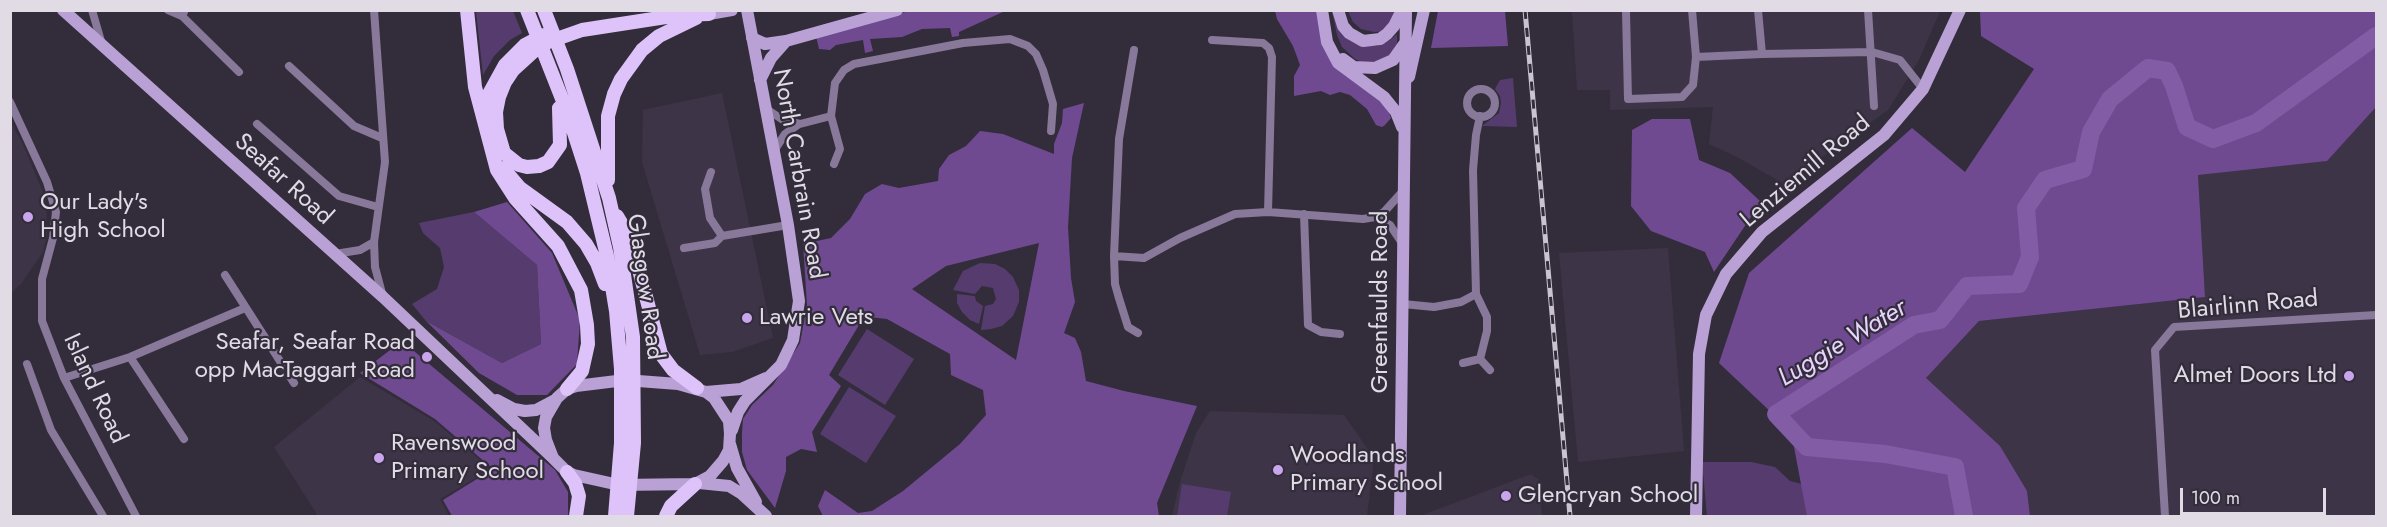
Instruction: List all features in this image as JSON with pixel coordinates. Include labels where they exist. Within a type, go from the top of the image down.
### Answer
[{"type":"main road","points":[[467,10],[475,87],[497,170],[507,189],[558,246],[581,290],[588,344],[582,371],[562,394]]},
{"type":"main road","points":[[527,10],[555,80],[560,116],[560,145],[548,162],[539,166],[519,165],[504,153],[497,129],[496,112],[505,82],[513,70],[535,50],[548,42],[582,30],[680,15],[709,14]]},
{"type":"main road","name":"Glasgow Road","points":[[544,10],[567,69],[610,201],[620,247],[633,337],[634,443],[627,516]]},
{"type":"main road","points":[[484,120],[489,94],[496,77],[505,64],[525,45],[576,22],[650,10]]},
{"type":"main road","points":[[702,390],[673,370],[662,354],[629,236],[610,201],[607,134],[608,116],[614,94],[621,79],[642,50],[659,36],[687,21],[709,14]]},
{"type":"main road","name":"Glasgow Road","points":[[555,80],[587,173],[616,311],[621,369],[621,443],[615,516]]},
{"type":"main road","points":[[495,158],[520,188],[567,222],[586,244],[597,263],[616,311]]},
{"type":"main road","points":[[567,472],[575,483],[579,496],[576,516]]},
{"type":"main road","points":[[666,516],[671,506],[697,484]]},
{"type":"street","name":"Seafar Road","points":[[63,10],[383,297],[553,458]]},
{"type":"street","points":[[92,10],[98,35],[104,47]]},
{"type":"street","points":[[168,10],[184,13],[239,72]]},
{"type":"street","points":[[374,10],[385,162],[374,242],[375,267],[383,297]]},
{"type":"street","points":[[709,14],[732,10]]},
{"type":"street","name":"North Carbrain Road","points":[[730,438],[738,412],[781,365],[793,340],[799,301],[788,225],[747,10]]},
{"type":"street","points":[[752,38],[765,44],[786,41],[897,10]]},
{"type":"street","points":[[1322,10],[1327,42],[1343,69],[1376,90],[1390,104],[1404,134]]},
{"type":"street","points":[[1338,10],[1343,26],[1349,33],[1363,41],[1380,39],[1387,34],[1404,10]]},
{"type":"street","points":[[1404,10],[1406,87]]},
{"type":"street","points":[[1406,87],[1417,51],[1424,10]]},
{"type":"street","points":[[1626,12],[1628,99],[1682,96],[1693,85],[1696,57],[1692,10]]},
{"type":"street","points":[[1758,10],[1762,54]]},
{"type":"street","points":[[1868,10],[1874,105]]},
{"type":"street","name":"Lenziemill Road","points":[[1696,516],[1699,354],[1706,315],[1726,274],[1762,232],[1884,135],[1923,89],[1960,10]]},
{"type":"street","points":[[834,164],[840,149],[831,116],[835,83],[844,70],[854,64],[963,43],[1010,39],[1028,46],[1036,54],[1053,104],[1051,131]]},
{"type":"street","points":[[1212,40],[1263,43],[1269,48],[1272,57],[1268,212]]},
{"type":"street","points":[[760,80],[771,58],[786,41]]},
{"type":"street","points":[[1335,56],[1354,67],[1375,68],[1398,56],[1405,42]]},
{"type":"street","points":[[1134,50],[1119,139],[1114,256],[1115,284],[1121,305],[1128,327],[1138,333]]},
{"type":"street","points":[[1696,57],[1872,52],[1900,60],[1923,89]]},
{"type":"street","points":[[289,66],[354,126],[382,138]]},
{"type":"street","name":"Greenfaulds Road","points":[[1400,516],[1402,243],[1406,87]]},
{"type":"street","name":"Island Road","points":[[10,102],[47,182],[56,212],[53,238],[42,279],[42,321],[64,378],[136,516]]},
{"type":"street","points":[[765,108],[783,120],[800,124]]},
{"type":"street","points":[[774,152],[785,134],[800,124],[831,116]]},
{"type":"street","points":[[1480,116],[1473,170],[1476,294],[1486,317],[1487,332],[1480,359]]},
{"type":"street","points":[[257,124],[339,196],[378,207]]},
{"type":"street","points":[[711,172],[705,189],[710,218],[722,236]]},
{"type":"street","points":[[1114,256],[1144,258],[1180,238],[1235,214],[1268,212],[1363,219],[1375,217],[1384,212],[1403,191]]},
{"type":"street","points":[[1304,214],[1308,325],[1321,332],[1340,334]]},
{"type":"street","points":[[1375,217],[1390,225],[1402,243]]},
{"type":"street","points":[[684,248],[715,243],[722,236],[788,225]]},
{"type":"street","points":[[335,254],[360,250],[374,242]]},
{"type":"street","points":[[225,275],[294,383]]},
{"type":"street","points":[[1403,304],[1434,307],[1461,302],[1476,294]]},
{"type":"street","points":[[64,378],[130,357],[245,308]]},
{"type":"street","name":"Blairlinn Road","points":[[2165,516],[2155,350],[2174,327],[2376,315]]},
{"type":"street","points":[[130,357],[184,439]]},
{"type":"street","points":[[1463,363],[1480,359]]},
{"type":"street","points":[[1480,359],[1490,370]]},
{"type":"street","points":[[27,364],[51,430],[103,516]]},
{"type":"street","points":[[763,512],[729,486],[619,485],[587,479],[567,472],[553,458],[544,428],[546,417],[562,394],[590,384],[625,380],[664,382],[702,390],[741,389],[772,375]]},
{"type":"street","name":"Seafar Road","points":[[473,384],[502,404],[514,409],[536,410],[562,394]]},
{"type":"street","points":[[697,484],[710,476],[723,461],[729,450],[730,438],[729,421],[722,408],[702,390]]},
{"type":"street","points":[[730,438],[737,468],[763,512]]},
{"type":"shaded area","points":[[1397,10],[1387,31],[1374,32],[1361,29],[1353,22],[1348,11]]},
{"type":"shaded area","points":[[476,11],[513,11],[522,33],[510,40],[494,56],[483,75]]},
{"type":"shaded area","points":[[909,11],[1005,11],[959,32],[959,36],[952,37],[950,28],[922,29],[902,37],[870,39],[873,51],[865,53],[863,40],[836,45],[830,50],[819,49],[816,36]]},
{"type":"shaded area","points":[[1275,11],[1317,11],[1320,31],[1388,110],[1391,118],[1385,125],[1382,127],[1376,125],[1367,109],[1350,95],[1340,92],[1330,95],[1321,91],[1294,96],[1294,76],[1300,65]]},
{"type":"shaded area","points":[[1332,11],[1335,11],[1362,45],[1377,46],[1397,34],[1397,52],[1390,59],[1367,64],[1355,59],[1342,47]]},
{"type":"shaded area","points":[[1438,11],[1505,11],[1508,46],[1431,48]]},
{"type":"shaded area","points":[[1572,11],[1940,11],[1919,60],[1888,110],[1784,184],[1709,144],[1713,107],[1610,110],[1610,90],[1577,90]]},
{"type":"shaded area","points":[[1980,11],[2376,11],[2376,107],[2327,161],[2198,175],[2205,297],[1979,321],[1926,378],[2000,446],[2027,491],[2030,516],[1807,516],[1791,431],[1719,363],[1749,273],[1912,128],[1965,172],[2034,69],[1981,36]]},
{"type":"shaded area","points":[[1513,78],[1517,127],[1482,126],[1499,113],[1500,96],[1495,89],[1500,80]]},
{"type":"shaded area","points":[[722,93],[773,338],[732,352],[700,355],[642,162],[643,110]]},
{"type":"shaded area","points":[[1084,103],[1072,158],[1068,227],[1075,302],[1064,333],[1075,338],[1081,352],[1086,381],[1197,406],[1157,503],[1159,516],[823,516],[818,506],[825,490],[858,513],[872,511],[903,491],[960,444],[986,415],[983,390],[951,375],[950,354],[887,319],[870,317],[862,320],[829,375],[841,386],[812,432],[817,452],[801,449],[786,457],[786,471],[775,508],[747,470],[742,452],[743,419],[752,405],[773,385],[800,343],[807,305],[803,244],[831,238],[850,219],[865,194],[882,184],[899,188],[938,181],[939,169],[949,155],[966,146],[980,131],[1003,134],[1054,154],[1054,144],[1062,123],[1063,109]],"holes":[[[1039,243],[1016,360],[912,289],[946,266]]]},
{"type":"shaded area","points":[[2376,107],[2376,516],[2030,516],[2027,491],[1926,378],[1979,321],[2205,297],[2198,174],[2326,161]]},
{"type":"shaded area","points":[[1652,119],[1690,119],[1699,160],[1730,173],[1761,202],[1714,272],[1705,252],[1651,231],[1631,206],[1632,130]]},
{"type":"shaded area","name":"Our Lady's High School","points":[[11,123],[22,142],[46,200],[47,235],[43,252],[21,284],[11,293]]},
{"type":"shaded area","points":[[507,202],[552,253],[580,320],[577,364],[547,395],[517,395],[479,373],[426,321],[502,363],[541,344],[537,265],[474,212]]},
{"type":"shaded area","points":[[474,212],[537,265],[541,344],[502,363],[426,321],[412,304],[437,289],[444,267],[440,248],[423,233],[419,223]]},
{"type":"shaded area","points":[[1668,248],[1684,451],[1578,462],[1559,253]]},
{"type":"shaded area","points":[[980,263],[995,264],[1005,269],[1013,277],[1019,290],[1019,302],[1013,316],[1002,326],[981,330],[985,306],[993,304],[996,299],[993,288],[982,286],[975,294],[953,290],[963,271]]},
{"type":"shaded area","points":[[957,294],[975,296],[976,301],[983,306],[979,324],[970,320],[962,312],[957,303]]},
{"type":"shaded area","points":[[867,329],[914,359],[885,405],[838,375]]},
{"type":"shaded area","points":[[402,341],[555,470],[568,492],[568,516],[452,516],[443,500],[493,469],[435,419],[360,373]]},
{"type":"shaded area","name":"Ravenswood Primary School","points":[[360,377],[434,421],[491,469],[440,499],[449,516],[318,516],[274,447]]},
{"type":"shaded area","points":[[849,387],[896,416],[866,463],[820,434]]},
{"type":"shaded area","name":"Woodlands Primary School","points":[[1210,411],[1344,415],[1374,458],[1367,516],[1172,516],[1196,433]]},
{"type":"shaded area","points":[[1702,462],[1751,462],[1775,467],[1790,481],[1818,488],[1827,516],[1707,516]]},
{"type":"shaded area","name":"Glencryan School","points":[[1531,474],[1538,479],[1542,516],[1424,516],[1425,514]]},
{"type":"shaded area","points":[[1182,484],[1231,492],[1227,516],[1177,516]]},
{"type":"waterway","name":"Luggie Water","points":[[1964,516],[1955,467],[1885,454],[1807,447],[1776,414],[1914,325],[1940,320],[1967,286],[2019,284],[2030,257],[2026,208],[2045,180],[2083,169],[2091,132],[2110,99],[2148,68],[2167,71],[2187,127],[2213,139],[2256,123],[2376,36]]},
{"type":"railway","points":[[1525,10],[1570,516]]},
{"type":"place","name":"Our Lady's High School","points":[[28,217]]},
{"type":"place","name":"Lawrie Vets","points":[[747,318]]},
{"type":"place","name":"Seafar, Seafar Road opp MacTaggart Road","points":[[427,357]]},
{"type":"place","name":"Almet Doors Ltd","points":[[2349,376]]},
{"type":"place","name":"Ravenswood Primary School","points":[[379,458]]},
{"type":"place","name":"Woodlands Primary School","points":[[1278,470]]},
{"type":"place","name":"Glencryan School","points":[[1506,496]]}]
